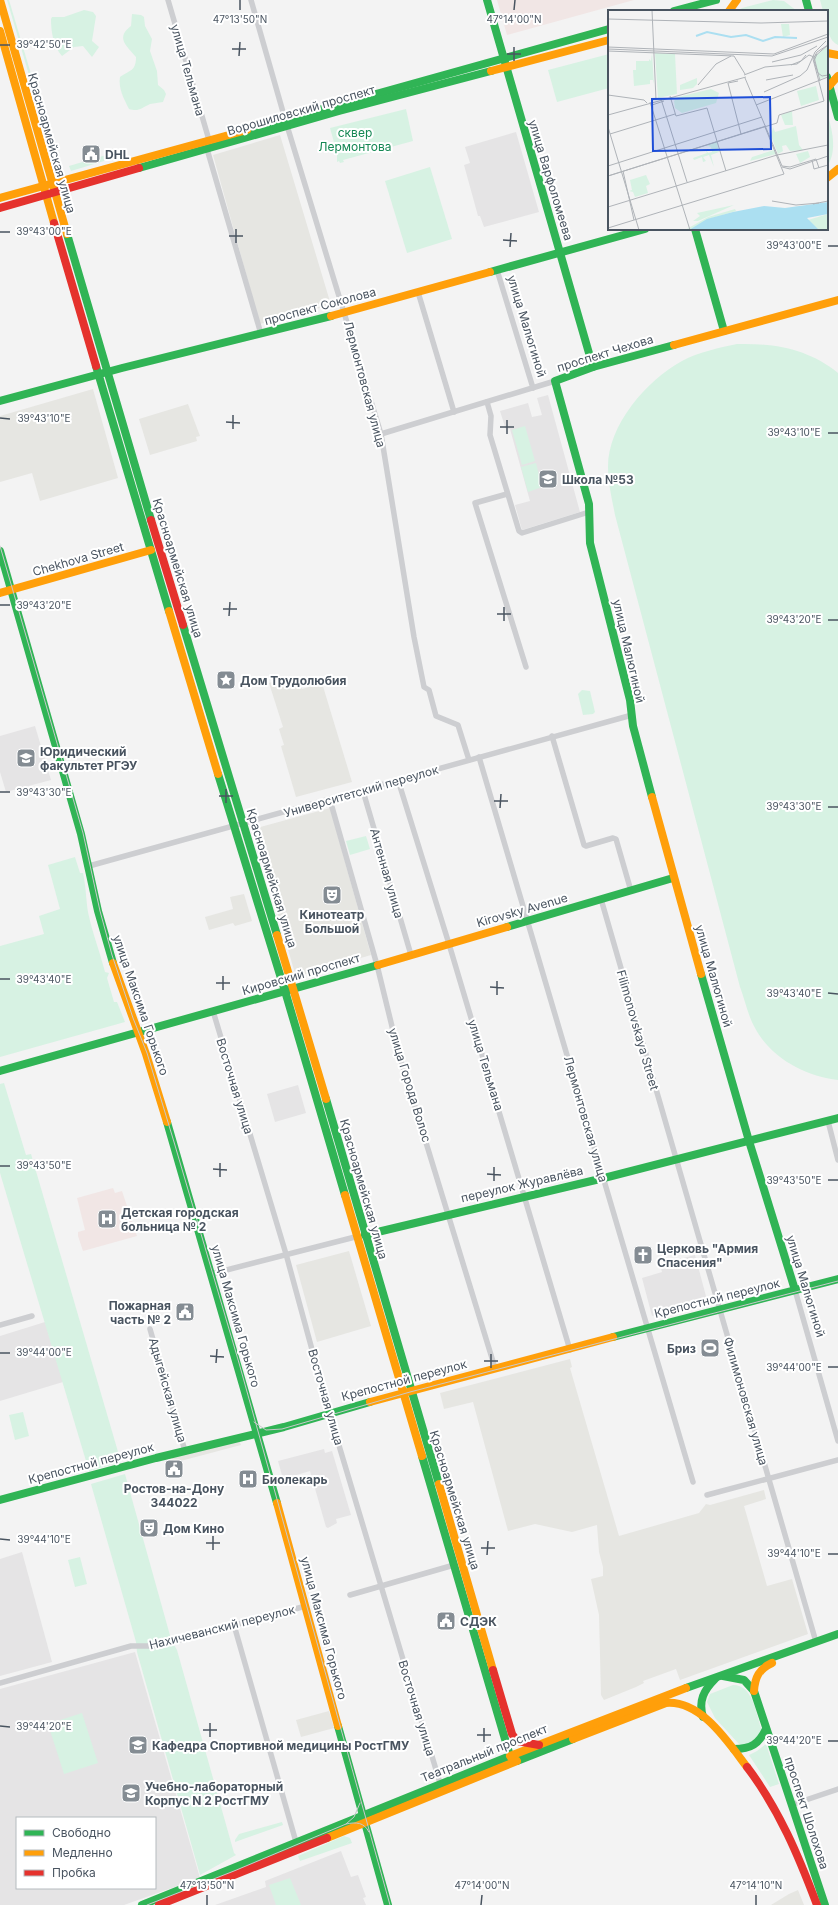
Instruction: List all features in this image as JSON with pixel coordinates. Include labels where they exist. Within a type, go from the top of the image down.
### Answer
[{"type":"main road","name":"Красноармейская улица","points":[[0,0],[52,184],[151,550],[233,826],[360,1236],[406,1391],[512,1734],[517,1741],[539,1745]]},
{"type":"main road","name":"улица Варфоломеева","points":[[486,0],[593,367]]},
{"type":"main road","points":[[678,10],[716,0]]},
{"type":"main road","points":[[730,10],[738,0]]},
{"type":"main road","points":[[799,0],[807,6]]},
{"type":"main road","name":"Ворошиловский проспект","points":[[0,198],[209,140],[286,123],[505,63],[608,29]]},
{"type":"main road","name":"Красноармейская улица","points":[[0,31],[43,186],[103,373],[293,988],[360,1236]]},
{"type":"main road","name":"Ворошиловский проспект","points":[[505,63],[608,40]]},
{"type":"main road","points":[[828,53],[838,55]]},
{"type":"main road","points":[[830,86],[838,76]]},
{"type":"main road","points":[[828,80],[838,117]]},
{"type":"main road","name":"Ворошиловский проспект","points":[[0,208],[207,149],[286,123]]},
{"type":"main road","points":[[828,177],[838,169]]},
{"type":"main road","name":"проспект Соколова","points":[[0,401],[103,373],[345,312],[641,230]]},
{"type":"main road","points":[[695,230],[724,331]]},
{"type":"main road","name":"проспект Чехова","points":[[555,381],[593,367],[838,300]]},
{"type":"main road","name":"улица Малюгиной","points":[[555,381],[589,504],[590,543],[630,700],[633,726],[673,878],[749,1141],[795,1290]]},
{"type":"main road","name":"Chekhova Street","points":[[12,590],[151,550]]},
{"type":"main road","name":"улица Максима Горького","points":[[0,551],[89,866],[98,911],[110,956],[149,1062],[257,1433],[388,1905]]},
{"type":"main road","points":[[0,593],[12,590]]},
{"type":"main road","name":"Kirovsky Avenue","points":[[377,965],[673,878]]},
{"type":"main road","name":"Кировский проспект","points":[[0,1071],[377,965]]},
{"type":"main road","name":"переулок Журавлёва","points":[[360,1236],[525,1195],[604,1178],[838,1118]]},
{"type":"main road","name":"Крепостной переулок","points":[[0,1500],[185,1451],[284,1427],[329,1412],[406,1391],[570,1350],[646,1328],[838,1279]]},
{"type":"main road","name":"Красноармейская улица","points":[[406,1391],[454,1565],[510,1756]]},
{"type":"main road","name":"Театральный проспект","points":[[159,1905],[365,1818],[440,1783],[719,1676],[838,1634]]},
{"type":"main road","points":[[754,1691],[757,1673],[764,1666],[838,1639]]},
{"type":"main road","points":[[719,1676],[744,1680],[754,1691],[766,1729],[762,1738],[752,1748],[746,1750],[734,1749],[703,1717],[700,1708],[702,1695],[709,1685],[719,1676]]},
{"type":"main road","name":"Театральный проспект","points":[[142,1905],[221,1874],[296,1842],[365,1818],[666,1703],[684,1704],[695,1710],[703,1717]]},
{"type":"main road","name":"проспект Шолохова","points":[[766,1729],[825,1905]]},
{"type":"main road","name":"проспект Шолохова","points":[[734,1749],[757,1779],[785,1828],[804,1870],[817,1905]]},
{"type":"main road","points":[[510,1756],[517,1760]]},
{"type":"street","name":"улица Тельмана","points":[[168,0],[209,140]]},
{"type":"street","name":"Лермонтовская улица","points":[[251,0],[286,123],[345,312],[381,434],[424,687],[429,690],[436,716],[458,725],[469,760]]},
{"type":"street","points":[[207,149],[260,334]]},
{"type":"street","name":"улица Малюгиной","points":[[498,270],[533,388]]},
{"type":"street","points":[[418,292],[454,412]]},
{"type":"street","name":"проспект Чехова","points":[[381,434],[555,381]]},
{"type":"street","points":[[487,402],[491,416],[490,435],[520,533],[590,512]]},
{"type":"street","points":[[507,494],[475,503],[526,667]]},
{"type":"street","name":"Университетский переулок","points":[[89,866],[330,800],[552,736],[632,715]]},
{"type":"street","points":[[552,736],[584,845],[586,846],[613,838],[616,839],[631,890]]},
{"type":"street","name":"Лермонтовская улица","points":[[479,757],[604,1178],[646,1328],[693,1482]]},
{"type":"street","name":"улица Тельмана","points":[[398,780],[450,944],[570,1350]]},
{"type":"street","name":"Антенная улица","points":[[363,790],[411,955]]},
{"type":"street","name":"улица Города Волос","points":[[330,800],[377,965],[398,1051],[495,1368]]},
{"type":"street","name":"Filimonovskaya Street","points":[[601,899],[674,1160]]},
{"type":"street","name":"Восточная улица","points":[[213,1011],[286,1254],[329,1412],[440,1783]]},
{"type":"street","points":[[828,1121],[838,1160]]},
{"type":"street","name":"Филимоновская улица","points":[[674,1160],[720,1309],[816,1642]]},
{"type":"street","name":"переулок Журавлёва","points":[[211,1274],[360,1236]]},
{"type":"street","name":"улица Малюгиной","points":[[795,1290],[838,1441]]},
{"type":"street","points":[[0,1325],[32,1316]]},
{"type":"street","name":"Адыгейская улица","points":[[150,1329],[185,1451]]},
{"type":"street","points":[[707,1495],[838,1460]]},
{"type":"street","points":[[350,1595],[454,1565]]},
{"type":"street","name":"Нахичеванский переулок","points":[[0,1683],[132,1646],[156,1646],[306,1606]]},
{"type":"street","points":[[234,1625],[296,1842]]},
{"type":"street","points":[[791,1805],[838,1789]]},
{"type":"shaded area","points":[[497,0],[634,0],[507,35]]},
{"type":"shaded area","points":[[516,132],[539,212],[484,227],[480,216],[478,216],[464,165],[470,163],[465,147]]},
{"type":"shaded area","points":[[280,135],[331,305],[260,324],[213,155]]},
{"type":"shaded area","points":[[93,389],[118,478],[40,501],[32,473],[0,482],[0,416]]},
{"type":"shaded area","name":"Школа №53","points":[[548,395],[580,512],[522,530],[515,505],[530,501],[510,429],[506,430],[500,411],[528,403],[532,417],[542,415],[537,398]]},
{"type":"shaded area","points":[[188,404],[200,436],[196,437],[197,441],[150,455],[139,419]]},
{"type":"shaded area","points":[[282,679],[284,686],[299,681],[302,689],[322,683],[352,782],[296,797],[281,746],[284,745],[279,729],[283,727],[269,683]]},
{"type":"shaded area","name":"Юридический факультет РГЭУ","points":[[35,726],[51,780],[6,792],[0,772],[0,736]]},
{"type":"shaded area","points":[[330,808],[371,955],[296,977],[253,829]]},
{"type":"shaded area","points":[[244,894],[252,921],[235,926],[233,923],[209,930],[205,917],[233,909],[230,897]]},
{"type":"shaded area","points":[[298,1085],[306,1113],[275,1122],[267,1094]]},
{"type":"shaded area","name":"Детская городская больница № 2","points":[[113,1188],[115,1193],[122,1191],[137,1236],[83,1251],[78,1232],[85,1230],[77,1198]]},
{"type":"shaded area","points":[[349,1251],[371,1326],[317,1342],[296,1265]]},
{"type":"shaded area","points":[[695,1255],[707,1300],[652,1316],[642,1278],[662,1272],[660,1264]]},
{"type":"shaded area","points":[[45,1322],[63,1382],[0,1401],[0,1336]]},
{"type":"shaded area","points":[[570,1359],[572,1367],[570,1368],[619,1536],[699,1513],[706,1504],[710,1505],[764,1490],[766,1499],[744,1506],[767,1586],[792,1579],[808,1634],[680,1680],[676,1669],[643,1681],[644,1683],[636,1687],[604,1700],[601,1695],[599,1615],[591,1579],[603,1576],[597,1525],[572,1532],[535,1524],[508,1531],[473,1402],[444,1409],[440,1393]]},
{"type":"shaded area","points":[[239,1440],[241,1445],[173,1463],[172,1457]]},
{"type":"shaded area","points":[[324,1449],[325,1453],[332,1451],[351,1515],[336,1519],[337,1523],[328,1528],[326,1527],[310,1471],[283,1479],[278,1461]]},
{"type":"shaded area","points":[[22,1552],[52,1662],[0,1676],[0,1559]]},
{"type":"shaded area","points":[[135,1652],[200,1878],[124,1905],[0,1905],[0,1689]]},
{"type":"shaded area","points":[[329,1711],[334,1728],[301,1737],[296,1720]]},
{"type":"shaded area","points":[[341,1851],[351,1877],[358,1875],[366,1897],[363,1898],[366,1905],[215,1905],[266,1887],[265,1881]]},
{"type":"shaded area","points":[[798,1890],[804,1905],[771,1905],[789,1894]]},
{"type":"green space","points":[[7,0],[9,0],[31,74],[29,75]]},
{"type":"green space","points":[[773,0],[784,1],[796,10],[739,10]]},
{"type":"green space","points":[[820,0],[838,0],[838,45],[829,35],[828,10],[823,10]]},
{"type":"green space","points":[[84,10],[93,12],[96,16],[92,41],[99,47],[92,57],[83,46],[74,47],[62,56],[56,48],[53,38],[51,19],[52,17],[64,17]]},
{"type":"green space","points":[[132,14],[141,15],[144,17],[145,26],[152,39],[150,51],[157,71],[158,85],[166,94],[163,102],[150,104],[135,110],[129,109],[120,85],[120,77],[132,70],[136,62],[136,57],[126,46],[123,38],[126,30],[131,26]]},
{"type":"green space","points":[[608,54],[608,88],[557,102],[548,70]]},
{"type":"green space","name":"сквер Лермонтова","points":[[406,109],[413,141],[343,160],[344,162],[337,162],[337,153],[330,128]]},
{"type":"green space","points":[[828,116],[833,140],[828,165]]},
{"type":"green space","points":[[113,153],[114,158],[71,171],[69,166]]},
{"type":"green space","points":[[430,167],[452,239],[407,253],[385,181]]},
{"type":"green space","points":[[737,344],[778,346],[790,349],[815,358],[838,373],[838,1080],[826,1078],[801,1070],[780,1057],[762,1039],[750,1018],[740,987],[615,515],[609,485],[608,467],[614,436],[622,420],[643,392],[655,380],[682,361],[702,353]]},
{"type":"green space","points":[[525,426],[535,461],[522,465],[512,430]]},
{"type":"green space","points":[[536,463],[542,487],[528,492],[521,467]]},
{"type":"green space","points":[[582,690],[590,691],[595,712],[593,714],[583,715],[578,694]]},
{"type":"green space","points":[[366,836],[370,849],[350,855],[346,841]]},
{"type":"green space","points":[[75,857],[80,873],[83,873],[88,912],[105,972],[109,973],[107,978],[114,1002],[117,1002],[125,1022],[0,1057],[0,946],[44,934],[39,916],[60,909],[48,865]]},
{"type":"green space","points":[[4,1083],[26,1155],[31,1154],[121,1462],[89,1471],[0,1173],[0,1084]]},
{"type":"green space","points":[[23,1412],[29,1436],[15,1440],[9,1415]]},
{"type":"green space","points":[[125,1474],[171,1639],[177,1650],[234,1853],[236,1855],[200,1875],[91,1484]]},
{"type":"green space","points":[[80,1557],[87,1584],[75,1587],[68,1560]]},
{"type":"green space","points":[[733,1685],[740,1686],[745,1690],[753,1701],[761,1728],[761,1733],[756,1741],[743,1746],[739,1744],[715,1718],[707,1702],[710,1694]]},
{"type":"green space","points":[[82,1713],[98,1763],[64,1774],[48,1724]]},
{"type":"green space","points":[[766,1744],[779,1784],[770,1787],[749,1755]]},
{"type":"green space","points":[[282,1822],[283,1825],[235,1842],[239,1834]]},
{"type":"green space","points":[[344,1836],[350,1838],[352,1843],[300,1861],[298,1856]]},
{"type":"green space","points":[[290,1878],[301,1905],[276,1905],[269,1885]]},
{"type":"tram line","points":[[0,546],[83,833],[100,911],[112,955],[133,1018],[147,1053],[239,1363],[390,1905]]},
{"type":"tram line","points":[[254,1422],[266,1430],[282,1429],[410,1392],[838,1281]]},
{"type":"tram line","points":[[346,1824],[354,1817],[360,1803]]},
{"type":"tram line","points":[[147,1905],[234,1871],[346,1824],[353,1823],[365,1826],[369,1832]]},
{"type":"traffic: fast","points":[[487,0],[593,367]]},
{"type":"traffic: fast","points":[[678,10],[716,0]]},
{"type":"traffic: fast","points":[[806,0],[809,10]]},
{"type":"traffic: fast","points":[[247,130],[608,29]]},
{"type":"traffic: fast","points":[[139,168],[339,111],[491,71]]},
{"type":"traffic: fast","points":[[828,81],[838,117]]},
{"type":"traffic: fast","points":[[490,272],[641,230]]},
{"type":"traffic: fast","points":[[695,230],[724,331]]},
{"type":"traffic: fast","points":[[67,234],[151,520]]},
{"type":"traffic: fast","points":[[0,401],[122,368],[331,316]]},
{"type":"traffic: fast","points":[[652,797],[633,726],[630,700],[590,543],[589,504],[555,381],[593,367],[674,345]]},
{"type":"traffic: fast","points":[[96,366],[169,611]]},
{"type":"traffic: fast","points":[[0,551],[81,834],[98,911],[113,963]]},
{"type":"traffic: fast","points":[[183,625],[277,935]]},
{"type":"traffic: fast","points":[[218,774],[285,991],[345,1195]]},
{"type":"traffic: fast","points":[[507,927],[673,878]]},
{"type":"traffic: fast","points":[[0,1071],[378,965]]},
{"type":"traffic: fast","points":[[701,974],[749,1141],[795,1290]]},
{"type":"traffic: fast","points":[[326,1099],[439,1484]]},
{"type":"traffic: fast","points":[[365,1235],[604,1178],[838,1118]]},
{"type":"traffic: fast","points":[[167,1122],[277,1503]]},
{"type":"traffic: fast","points":[[613,1337],[838,1279]]},
{"type":"traffic: fast","points":[[0,1500],[156,1458],[284,1427],[370,1402]]},
{"type":"traffic: fast","points":[[422,1456],[510,1756],[517,1761],[573,1739]]},
{"type":"traffic: fast","points":[[686,1688],[838,1634]]},
{"type":"traffic: fast","points":[[723,1676],[744,1680],[754,1691],[825,1905]]},
{"type":"traffic: fast","points":[[703,1717],[701,1706],[703,1696],[715,1679]]},
{"type":"traffic: fast","points":[[338,1726],[388,1905]]},
{"type":"traffic: fast","points":[[734,1749],[754,1745],[766,1729]]},
{"type":"traffic: fast","points":[[142,1905],[510,1756]]},
{"type":"traffic: slow","points":[[0,0],[67,234]]},
{"type":"traffic: slow","points":[[730,10],[737,0]]},
{"type":"traffic: slow","points":[[0,31],[54,223]]},
{"type":"traffic: slow","points":[[491,71],[608,40]]},
{"type":"traffic: slow","points":[[828,53],[838,55]]},
{"type":"traffic: slow","points":[[829,86],[838,76]]},
{"type":"traffic: slow","points":[[0,198],[247,130]]},
{"type":"traffic: slow","points":[[828,177],[838,169]]},
{"type":"traffic: slow","points":[[331,316],[490,272]]},
{"type":"traffic: slow","points":[[674,345],[838,300]]},
{"type":"traffic: slow","points":[[0,593],[151,550]]},
{"type":"traffic: slow","points":[[169,611],[218,774]]},
{"type":"traffic: slow","points":[[652,797],[701,974]]},
{"type":"traffic: slow","points":[[378,965],[507,927]]},
{"type":"traffic: slow","points":[[277,935],[326,1099]]},
{"type":"traffic: slow","points":[[113,963],[146,1054],[167,1122]]},
{"type":"traffic: slow","points":[[345,1195],[422,1456]]},
{"type":"traffic: slow","points":[[370,1402],[613,1337]]},
{"type":"traffic: slow","points":[[439,1484],[493,1670]]},
{"type":"traffic: slow","points":[[277,1503],[338,1726]]},
{"type":"traffic: slow","points":[[754,1691],[758,1674],[772,1663]]},
{"type":"traffic: slow","points":[[510,1756],[686,1688]]},
{"type":"traffic: slow","points":[[573,1739],[666,1703],[679,1704],[691,1708],[712,1724],[747,1767]]},
{"type":"traffic: slow","points":[[327,1838],[517,1761]]},
{"type":"traffic: jam","points":[[0,208],[139,168]]},
{"type":"traffic: jam","points":[[54,223],[96,366]]},
{"type":"traffic: jam","points":[[151,520],[183,625]]},
{"type":"traffic: jam","points":[[493,1670],[512,1734],[517,1741],[539,1745]]},
{"type":"traffic: jam","points":[[747,1767],[778,1816],[803,1869],[817,1905]]},
{"type":"traffic: jam","points":[[159,1905],[327,1838]]},
{"type":"place","name":"DHL","points":[[91,154]]},
{"type":"place","name":"Школа №53","points":[[548,479]]},
{"type":"place","name":"Дом Трудолюбия","points":[[226,680]]},
{"type":"place","name":"Юридический факультет РГЭУ","points":[[26,758]]},
{"type":"place","name":"Кинотеатр Большой","points":[[332,895]]},
{"type":"place","name":"Детская городская больница № 2","points":[[107,1219]]},
{"type":"place","name":"Церковь \"Армия Спасения\"","points":[[643,1255]]},
{"type":"place","name":"Пожарная часть № 2","points":[[185,1312]]},
{"type":"place","name":"Бриз","points":[[710,1348]]},
{"type":"place","name":"Ростов-на-Дону 344022","points":[[174,1469]]},
{"type":"place","name":"Биолекарь","points":[[248,1479]]},
{"type":"place","name":"Дом Кино","points":[[149,1528]]},
{"type":"place","name":"СДЭК","points":[[446,1621]]},
{"type":"place","name":"Кафедра Спортивной медицины РостГМУ","points":[[138,1745]]},
{"type":"place","name":"Учебно-лабораторный Корпус N 2 РостГМУ","points":[[131,1793]]}]
